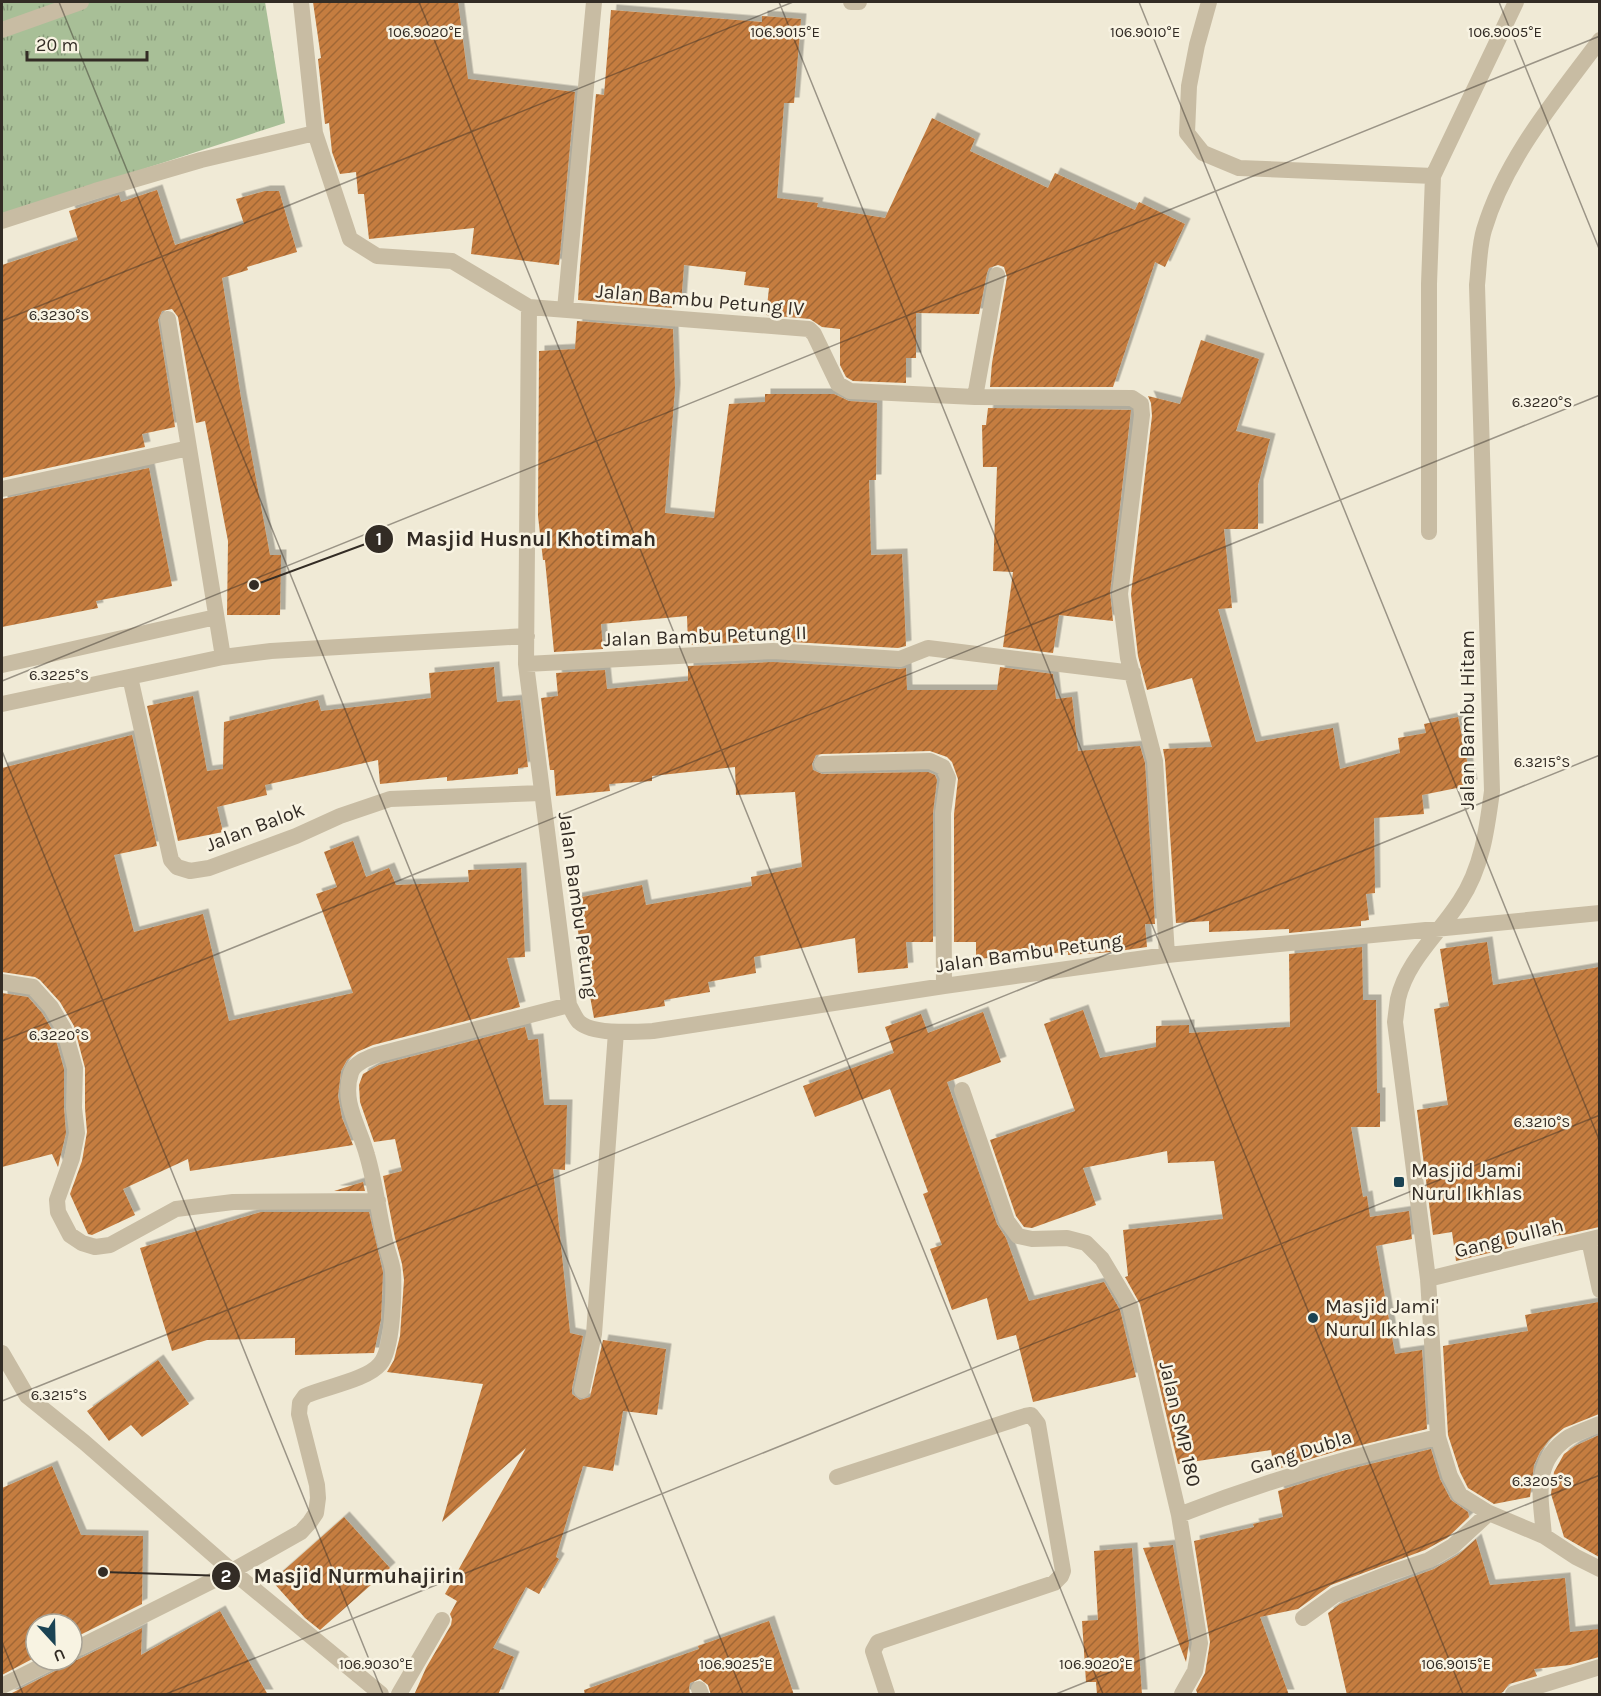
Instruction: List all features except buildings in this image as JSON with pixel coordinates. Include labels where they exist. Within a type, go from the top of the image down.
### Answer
[{"type":"street","points":[[2,30],[81,2]]},
{"type":"street","points":[[301,2],[315,133],[350,239],[377,256],[452,261],[529,307]]},
{"type":"street","name":"Jalan Bambu Petung IV","points":[[565,309],[594,2]]},
{"type":"street","points":[[851,2],[859,2]]},
{"type":"street","points":[[1209,2],[1189,86],[1187,133],[1203,153],[1239,168],[1433,176]]},
{"type":"street","points":[[1429,532],[1429,284],[1433,176],[1516,2]]},
{"type":"street","name":"Jalan Bambu Hitam","points":[[1599,40],[1528,139],[1501,185],[1484,231],[1477,285],[1492,791],[1485,840],[1474,874],[1461,900],[1418,955],[1405,979],[1398,999],[1395,1022],[1428,1279],[1438,1437],[1450,1476],[1460,1495],[1490,1513],[1544,1536],[1599,1569]]},
{"type":"street","points":[[2,221],[201,160],[315,133]]},
{"type":"street","points":[[975,397],[997,275]]},
{"type":"street","name":"Jalan Bambu Petung IV","points":[[529,307],[809,329],[814,334],[838,384],[850,391],[975,397],[1132,398],[1141,404],[1142,415],[1120,594],[1126,645],[1133,673]]},
{"type":"street","name":"Jalan Bambu Petung","points":[[529,307],[526,664],[569,1005],[579,1022],[596,1029],[616,1032],[652,1031],[944,986],[1167,955],[1599,913]]},
{"type":"street","points":[[168,319],[222,657]]},
{"type":"street","points":[[2,489],[189,448]]},
{"type":"street","points":[[2,666],[216,617]]},
{"type":"street","points":[[2,704],[222,657],[271,651],[527,636]]},
{"type":"street","name":"Jalan Bambu Petung II","points":[[526,664],[773,651],[900,659],[928,648],[1133,673]]},
{"type":"street","points":[[1133,673],[1155,761],[1167,955]]},
{"type":"street","name":"Jalan Balok","points":[[130,677],[171,860],[177,867],[189,871],[209,868],[296,836],[340,816],[390,799],[541,793]]},
{"type":"street","points":[[822,764],[930,761],[943,767],[948,778],[943,813],[944,986]]},
{"type":"street","points":[[2,982],[33,987],[51,1007],[64,1029],[75,1068],[74,1108],[77,1133],[72,1158],[57,1200],[58,1212],[70,1235],[82,1243],[95,1247],[110,1245],[177,1209],[233,1202],[378,1201]]},
{"type":"street","points":[[84,1645],[232,1571],[301,1532],[316,1513],[317,1485],[299,1414],[300,1403],[305,1396],[365,1374],[379,1366],[386,1355],[388,1345],[393,1293],[393,1272],[378,1201],[366,1152],[348,1102],[352,1069],[376,1054],[569,1005]]},
{"type":"street","points":[[582,1390],[594,1334],[616,1032]]},
{"type":"street","name":"Jalan SMP 180","points":[[962,1090],[1007,1221],[1018,1236],[1032,1239],[1067,1238],[1086,1243],[1102,1259],[1130,1306],[1179,1515],[1200,1643],[1195,1671],[1182,1695]]},
{"type":"street","points":[[1594,1239],[1599,1290]]},
{"type":"street","name":"Gang Dullah","points":[[1428,1279],[1594,1239]]},
{"type":"street","points":[[2,1353],[27,1396],[381,1695]]},
{"type":"street","points":[[837,1477],[1025,1416],[1031,1415],[1038,1424],[1062,1576],[1054,1583],[878,1642],[873,1651],[887,1695]]},
{"type":"street","points":[[1544,1536],[1540,1485],[1541,1473],[1548,1457],[1570,1436],[1599,1424]]},
{"type":"street","name":"Gang Dubla","points":[[1179,1515],[1365,1453],[1438,1437]]},
{"type":"street","points":[[1304,1618],[1335,1595],[1380,1576],[1428,1560],[1453,1546],[1490,1513]]},
{"type":"street","points":[[399,1695],[442,1620]]},
{"type":"street","points":[[1512,1695],[1599,1667]]},
{"type":"street","points":[[2,1686],[30,1672]]},
{"type":"green space","points":[[2,2],[265,2],[285,123],[2,215]]},
{"type":"place","name":"Masjid Husnul Khotimah","points":[[254,585]]},
{"type":"place","name":"Masjid Jami Nurul Ikhlas","points":[[1399,1182]]},
{"type":"place","name":"Masjid Jami' Nurul Ikhlas","points":[[1313,1318]]},
{"type":"place","name":"Masjid Nurmuhajirin","points":[[103,1572]]}]
